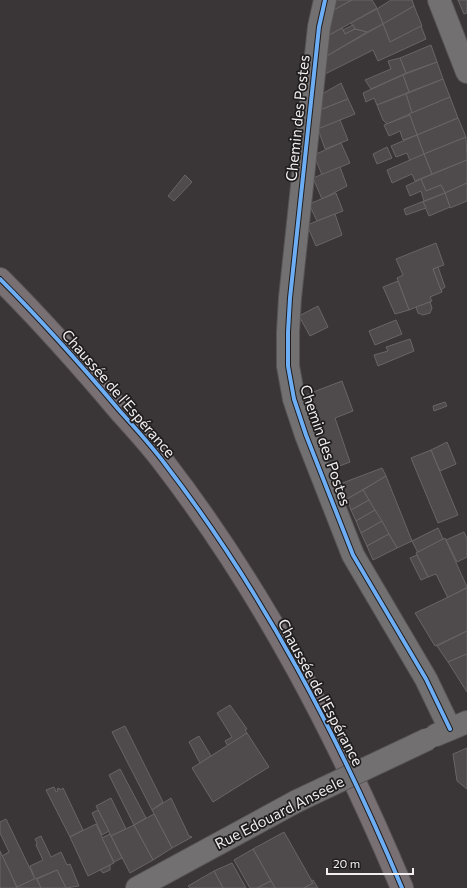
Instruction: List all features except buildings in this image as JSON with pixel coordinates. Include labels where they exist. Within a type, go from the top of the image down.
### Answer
[{"type":"main road","name":"Chaussée de l'Espérance","points":[[0,279],[85,370],[164,463],[215,534],[270,620],[327,722],[381,837],[402,888]]},
{"type":"street","name":"Chemin des Postes","points":[[325,0],[319,27],[290,298],[288,366],[294,399],[306,435],[354,554],[426,679],[458,725]]},
{"type":"street","points":[[439,0],[467,72]]},
{"type":"street","name":"Rue Edouard Anseele","points":[[137,888],[296,801],[458,725]]},
{"type":"cycle path","points":[[325,0],[319,27],[290,298],[288,366],[294,399],[306,435],[353,555],[426,679],[450,729]]},
{"type":"cycle path","points":[[0,279],[61,343],[154,450],[201,513],[235,564],[267,615],[325,722],[378,832],[402,888]]}]
